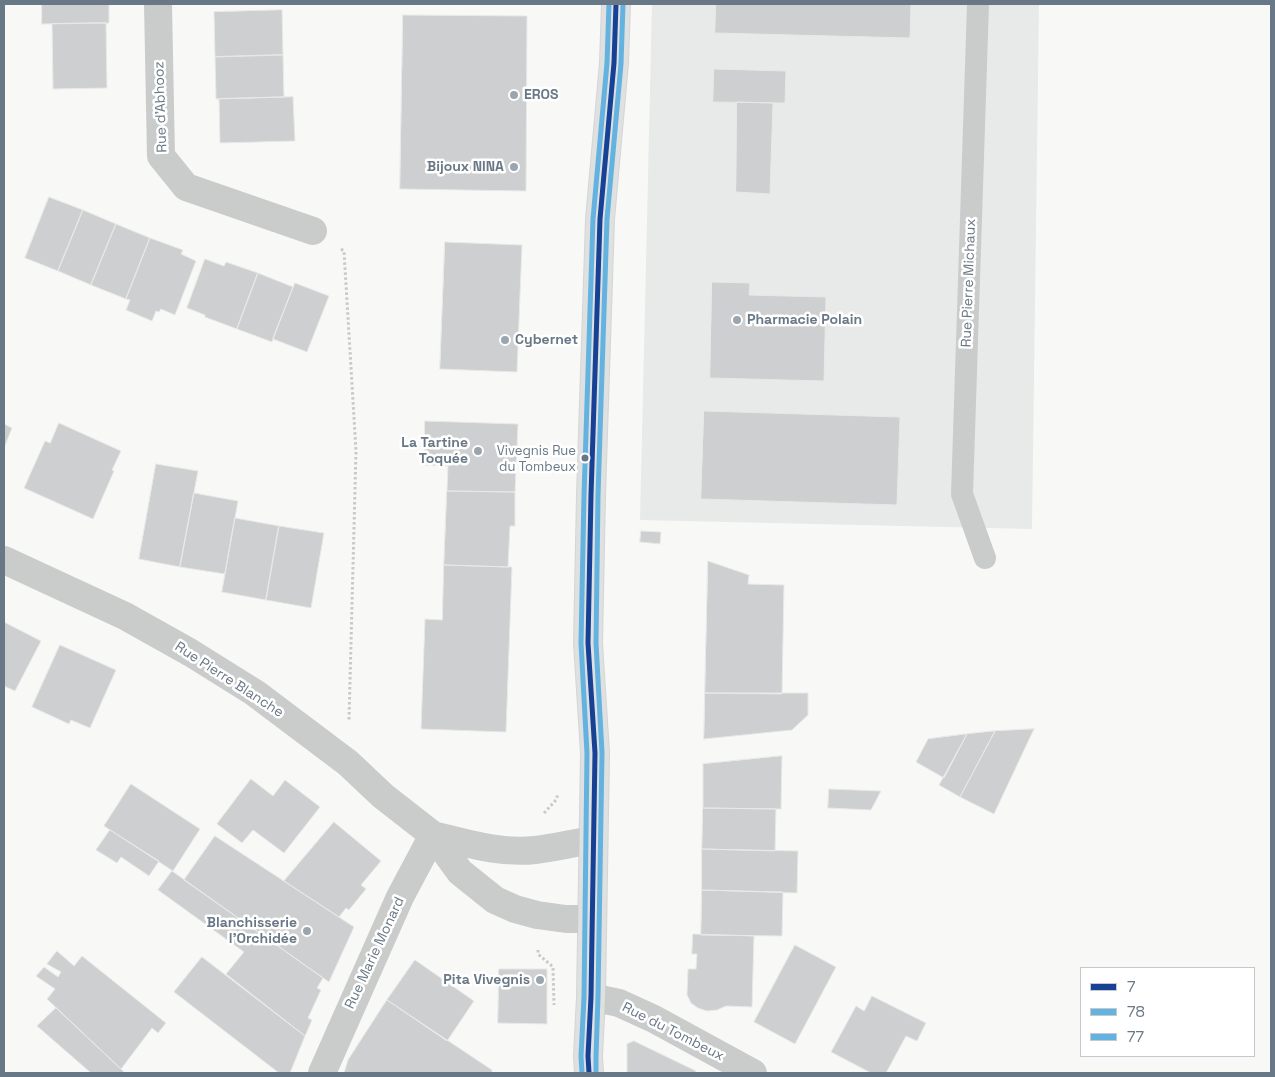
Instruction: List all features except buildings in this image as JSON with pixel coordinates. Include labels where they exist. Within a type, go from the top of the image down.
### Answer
[{"type":"main road","points":[[589,1073],[595,753],[588,643],[600,219],[614,63],[616,4]]},
{"type":"street","name":"Rue d'Abhooz","points":[[158,4],[161,156],[186,187],[313,231]]},
{"type":"street","name":"Rue Pierre Blanche","points":[[4,560],[125,616],[191,653],[255,693],[348,763],[383,796],[433,834],[460,872],[495,900],[515,909],[537,915],[566,919],[591,919]]},
{"type":"street","name":"Rue Pierre Blanche","points":[[433,834],[506,850],[534,850],[592,840]]},
{"type":"street","name":"Rue Marie Monard","points":[[322,1073],[400,897],[433,834]]},
{"type":"street","name":"Rue du Tombeux","points":[[591,997],[619,1004],[654,1019],[753,1073]]},
{"type":"lane","name":"Rue Pierre Michaux","points":[[978,4],[962,494],[985,558]]},
{"type":"path","points":[[313,231],[344,251],[356,451],[348,763]]},
{"type":"path","points":[[536,816],[544,812],[556,800],[559,791]]},
{"type":"shaded area","points":[[652,4],[1039,4],[1032,529],[640,520]]},
{"type":"transit line","name":"77","points":[[582,1073],[587,753],[581,643],[584,495],[593,219],[607,63],[609,4]]},
{"type":"transit line","name":"7","points":[[589,1073],[595,753],[588,643],[591,495],[600,219],[614,63],[616,4]]},
{"type":"transit line","name":"78","points":[[596,1073],[602,753],[596,643],[598,495],[607,219],[621,64],[623,4]]},
{"type":"place","name":"EROS","points":[[514,95]]},
{"type":"place","name":"Bijoux NINA","points":[[514,167]]},
{"type":"place","name":"Pharmacie Polain","points":[[737,320]]},
{"type":"place","name":"Cybernet","points":[[505,340]]},
{"type":"place","name":"La Tartine Toquée","points":[[478,451]]},
{"type":"place","name":"Vivegnis Rue du Tombeux","points":[[585,458]]},
{"type":"place","name":"Blanchisserie l’Orchidée","points":[[307,931]]},
{"type":"place","name":"Pita Vivegnis","points":[[540,980]]}]
